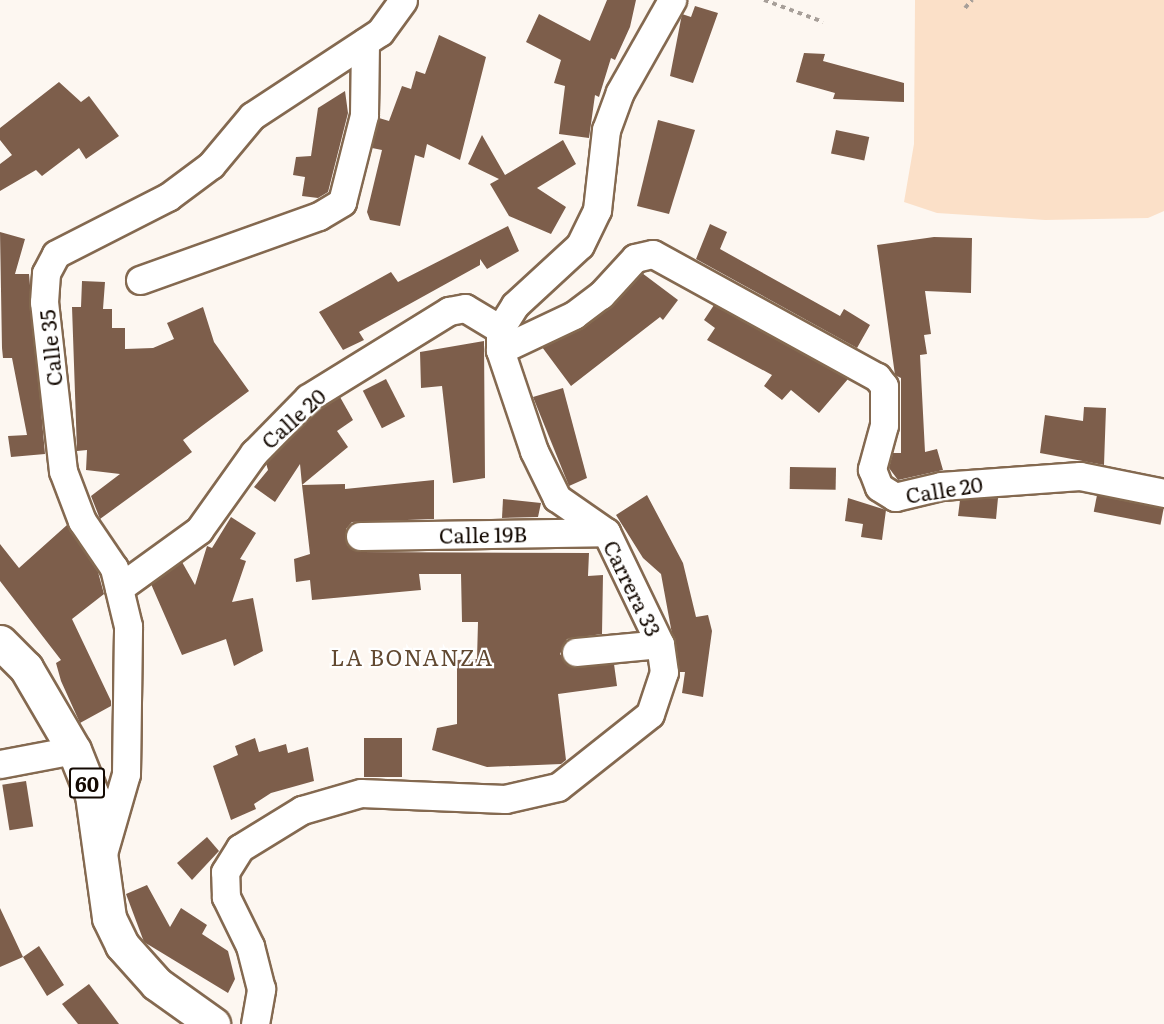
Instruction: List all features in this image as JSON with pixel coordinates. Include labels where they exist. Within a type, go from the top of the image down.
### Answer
[{"type":"main road","name":"60","points":[[0,642],[26,668],[74,750],[92,795],[109,918],[122,945],[156,984],[213,1024]]},
{"type":"street","name":"Calle 35","points":[[101,861],[126,774],[128,626],[114,568],[82,521],[63,471],[44,302],[46,273],[56,254],[168,197],[211,165],[260,110],[365,42],[403,0]]},
{"type":"street","points":[[500,339],[515,305],[580,245],[597,210],[606,130],[620,92],[672,0]]},
{"type":"street","points":[[140,280],[319,216],[342,202],[364,115],[365,42]]},
{"type":"street","name":"Calle 20","points":[[119,588],[199,530],[254,453],[308,398],[449,311],[465,308],[500,339],[574,315],[602,295],[635,258],[653,254],[877,377],[884,386],[884,425],[872,469],[879,487],[895,497],[940,486],[1080,476],[1164,493]]},
{"type":"street","name":"Carrera 33","points":[[255,1024],[261,989],[250,946],[226,897],[225,872],[240,848],[302,810],[361,792],[506,799],[558,787],[650,714],[664,672],[660,644],[606,532],[557,498],[534,451],[500,339]]},
{"type":"street","name":"Calle 19B","points":[[360,536],[606,532]]},
{"type":"street","points":[[576,652],[660,644]]},
{"type":"street","points":[[0,764],[74,750]]},
{"type":"path","points":[[764,0],[824,22]]},
{"type":"path","points":[[964,9],[972,0]]},
{"type":"shaded area","points":[[915,0],[1164,0],[1164,211],[1148,218],[1045,220],[937,213],[904,202],[914,144]]},
{"type":"building","points":[[607,0],[636,0],[630,27],[615,60],[611,58],[599,97],[595,95],[589,138],[559,134],[565,86],[554,83],[561,60],[526,42],[539,14],[590,41]]},
{"type":"building","points":[[695,6],[718,13],[693,83],[670,76],[682,14],[691,17]]},
{"type":"building","points":[[439,35],[486,57],[460,160],[427,144],[424,158],[415,155],[400,226],[370,220],[367,212],[382,150],[372,148],[379,118],[389,121],[402,86],[411,89],[416,71],[425,74]]},
{"type":"building","points":[[804,53],[825,54],[823,61],[904,83],[904,102],[833,99],[835,93],[796,82]]},
{"type":"building","points":[[59,82],[81,102],[89,96],[119,136],[86,159],[79,148],[42,176],[36,170],[0,191],[0,164],[12,155],[0,140],[0,128]]},
{"type":"building","points":[[345,91],[348,113],[328,192],[318,198],[302,196],[305,177],[293,175],[296,157],[311,156],[318,108]]},
{"type":"building","points":[[658,120],[695,130],[669,214],[637,206]]},
{"type":"building","points":[[836,130],[869,137],[864,161],[831,153]]},
{"type":"building","points":[[482,135],[505,175],[563,140],[576,164],[537,188],[566,207],[551,234],[509,216],[490,184],[499,179],[468,164]]},
{"type":"building","points":[[710,224],[727,232],[720,249],[840,316],[844,309],[870,325],[857,348],[696,259]]},
{"type":"building","points":[[508,226],[519,251],[487,269],[480,259],[480,265],[359,332],[364,340],[343,350],[319,312],[391,272],[398,282]]},
{"type":"building","points":[[0,232],[25,239],[15,274],[29,274],[45,454],[11,457],[8,436],[27,435],[12,358],[3,358]]},
{"type":"building","points":[[934,237],[972,238],[971,293],[925,291],[931,334],[924,335],[927,354],[920,355],[925,452],[937,449],[943,470],[898,480],[889,468],[893,453],[901,453],[901,378],[895,375],[877,245]]},
{"type":"building","points":[[642,273],[678,300],[663,320],[660,317],[571,386],[542,347],[612,307]]},
{"type":"building","points":[[82,281],[105,282],[103,309],[112,309],[112,328],[125,328],[125,349],[153,348],[174,339],[167,323],[203,307],[214,342],[249,391],[183,440],[192,452],[100,519],[91,496],[120,474],[86,470],[87,450],[77,451],[72,307],[81,307]]},
{"type":"building","points":[[714,305],[848,379],[819,413],[791,390],[782,400],[764,386],[772,375],[707,340],[715,328],[704,320]]},
{"type":"building","points":[[484,341],[485,478],[453,483],[442,386],[421,388],[420,352]]},
{"type":"building","points":[[386,379],[405,416],[382,428],[363,391]]},
{"type":"building","points":[[563,388],[587,478],[569,486],[533,397]]},
{"type":"building","points":[[340,397],[353,420],[337,431],[348,447],[302,485],[300,464],[275,502],[254,487],[268,470],[266,463],[318,410]]},
{"type":"building","points":[[1084,407],[1106,408],[1104,465],[1040,453],[1045,415],[1083,421]]},
{"type":"building","points":[[790,467],[836,468],[836,490],[790,489]]},
{"type":"building","points":[[434,480],[434,519],[352,522],[346,529],[347,545],[360,552],[589,553],[588,576],[603,575],[602,634],[567,639],[560,654],[570,666],[614,664],[617,686],[558,694],[566,760],[561,764],[487,767],[432,750],[437,728],[457,724],[457,660],[477,659],[478,622],[462,622],[461,574],[419,574],[421,590],[312,600],[310,580],[296,582],[294,559],[310,554],[302,485],[345,484],[345,489]]},
{"type":"building","points":[[647,495],[683,563],[696,617],[708,615],[712,631],[703,697],[682,693],[685,672],[679,672],[661,574],[643,558],[616,515]]},
{"type":"building","points":[[1097,495],[1164,508],[1161,525],[1094,512]]},
{"type":"building","points":[[848,498],[886,510],[882,540],[861,537],[863,524],[845,521]]},
{"type":"building","points":[[998,498],[996,519],[958,516],[960,500]]},
{"type":"building","points":[[503,499],[541,503],[538,517],[502,518]]},
{"type":"building","points":[[231,517],[256,533],[240,559],[246,561],[232,602],[253,598],[263,651],[234,666],[226,639],[182,655],[151,584],[182,562],[195,585],[207,546],[212,548]]},
{"type":"building","points":[[67,525],[98,572],[104,594],[72,619],[111,701],[111,706],[80,723],[61,681],[56,663],[61,660],[0,581],[0,544],[19,568]]},
{"type":"building","points":[[255,738],[259,752],[286,744],[288,753],[308,747],[314,781],[271,793],[254,804],[256,809],[231,820],[213,766],[238,755],[235,746]]},
{"type":"building","points":[[364,738],[402,738],[402,777],[364,777]]},
{"type":"building","points":[[26,781],[33,826],[9,830],[2,785]]},
{"type":"building","points":[[207,837],[219,851],[192,880],[177,863]]},
{"type":"building","points":[[147,885],[170,927],[181,908],[207,925],[202,934],[228,951],[235,979],[228,993],[144,942],[126,894]]},
{"type":"building","points":[[0,908],[23,957],[0,967]]},
{"type":"building","points":[[39,946],[64,985],[47,996],[23,957]]},
{"type":"building","points":[[89,984],[119,1024],[78,1024],[62,1004]]},
{"type":"district","name":"LA BONANZA","points":[[412,657]]}]
